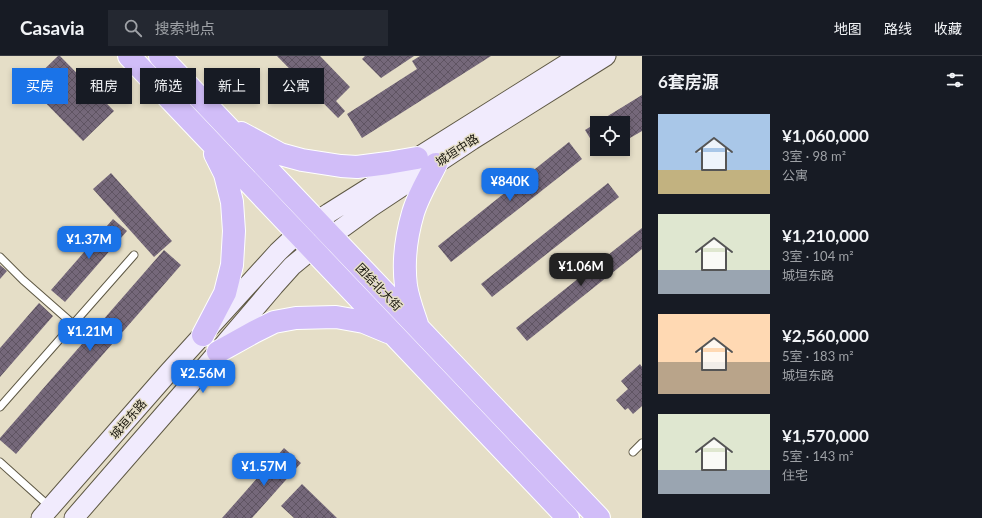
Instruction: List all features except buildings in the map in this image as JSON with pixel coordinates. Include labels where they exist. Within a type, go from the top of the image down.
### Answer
[{"type":"highway","name":"团结北大街","points":[[129,56],[568,518]]},
{"type":"highway","name":"团结北大街","points":[[160,56],[599,518]]},
{"type":"highway","points":[[223,123],[280,154],[302,160],[358,167],[427,161],[423,189],[413,213],[405,258],[406,286],[419,329]]},
{"type":"highway","points":[[203,335],[225,292],[232,265],[234,231],[232,202],[225,174],[209,140]]},
{"type":"highway","points":[[218,352],[274,322],[296,318],[336,317],[364,322],[393,334]]},
{"type":"main road","name":"城垣中路","points":[[298,234],[323,228],[371,207],[427,161],[579,56]]},
{"type":"main road","name":"城垣中路","points":[[427,161],[472,140],[606,56]]},
{"type":"main road","name":"城垣中路","points":[[313,249],[323,228]]},
{"type":"main road","name":"城垣东路","points":[[46,512],[278,252],[298,234]]},
{"type":"main road","name":"城垣东路","points":[[74,518],[274,286],[292,266],[313,249]]},
{"type":"lane","points":[[0,407],[134,255]]},
{"type":"lane","points":[[0,256],[23,280],[73,324]]},
{"type":"lane","points":[[633,452],[642,443]]},
{"type":"lane","points":[[0,462],[46,512]]}]
